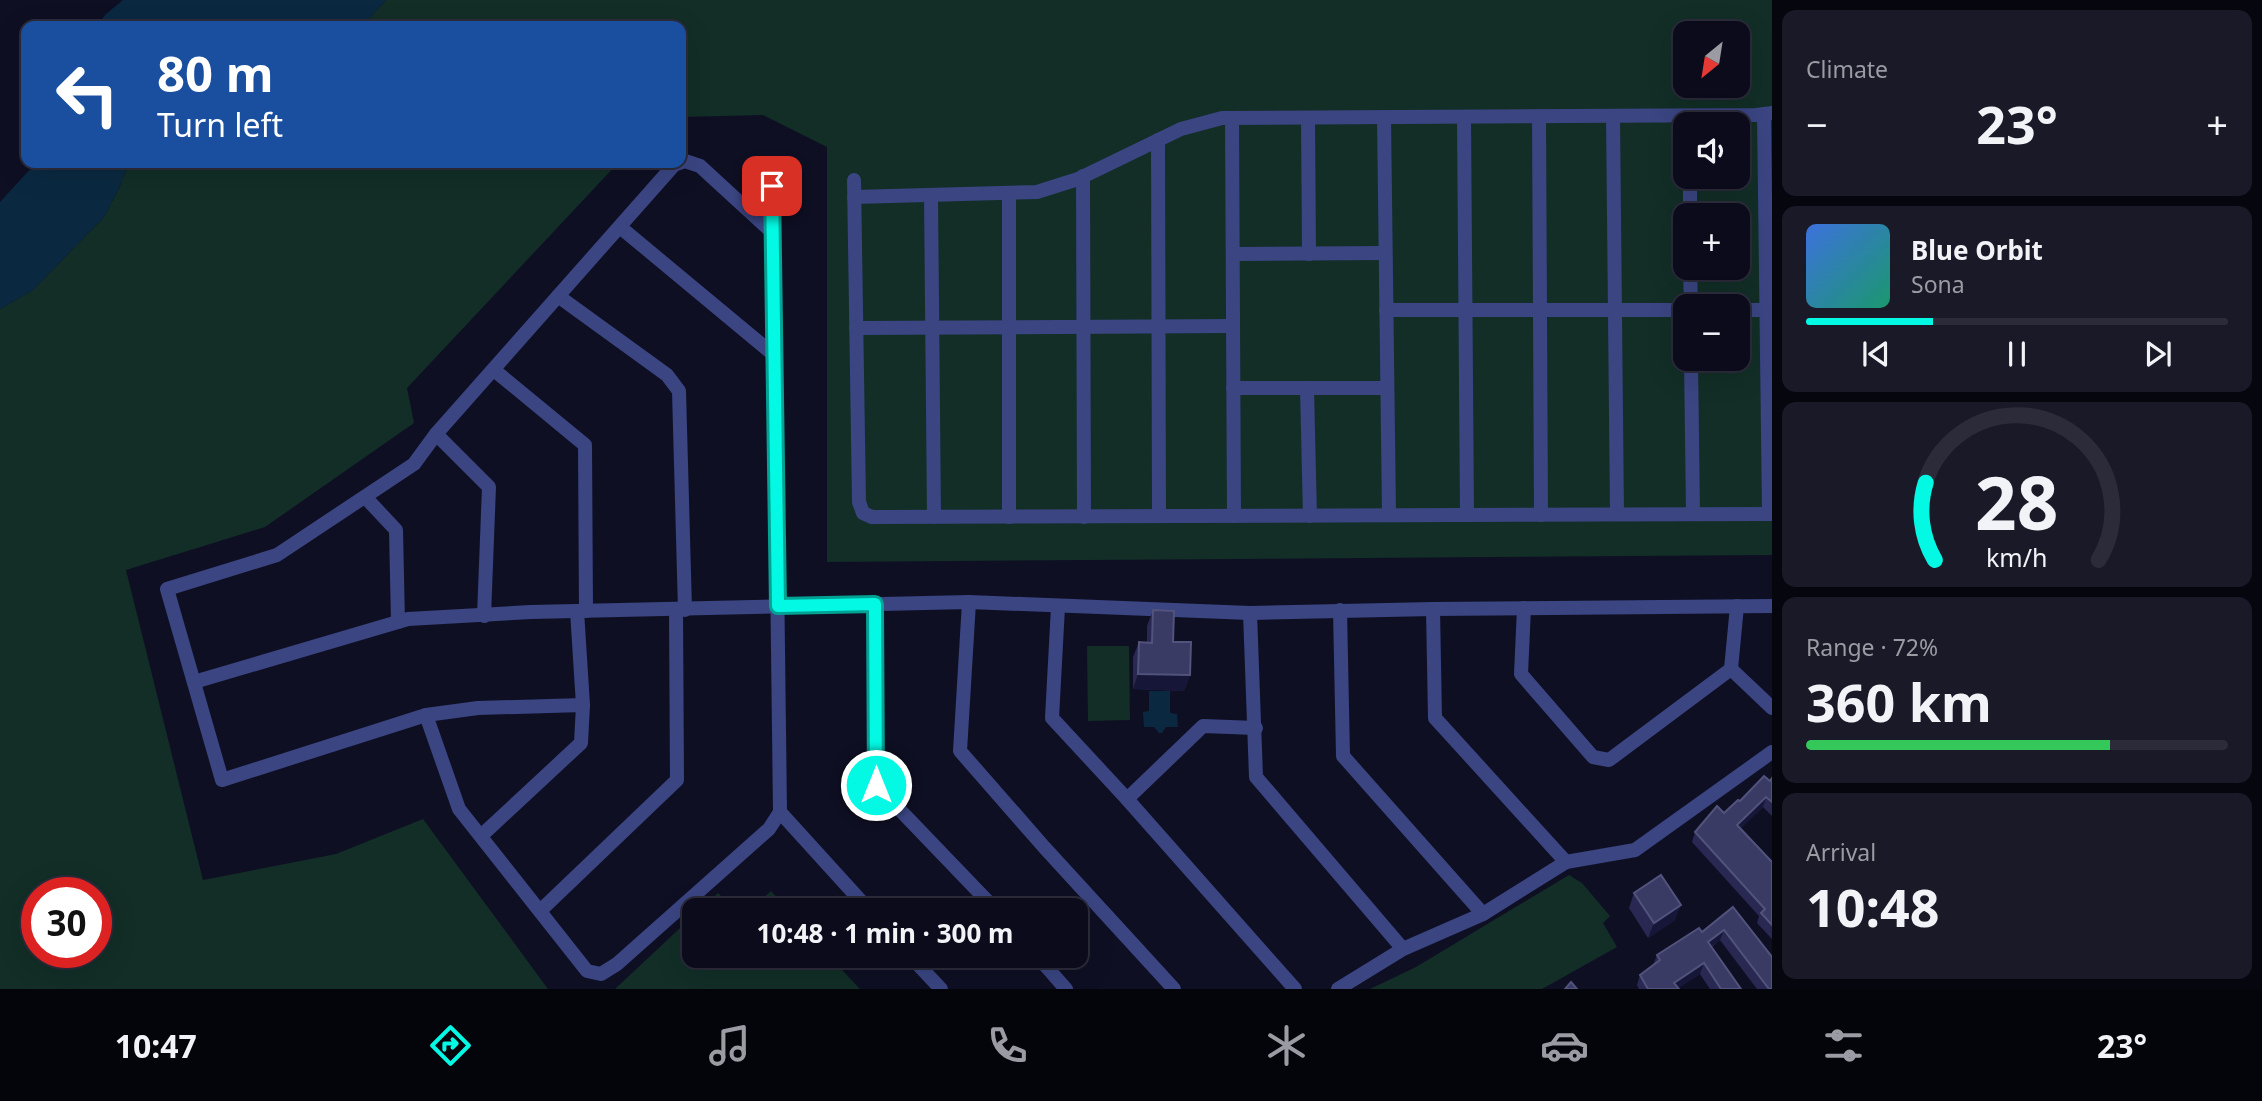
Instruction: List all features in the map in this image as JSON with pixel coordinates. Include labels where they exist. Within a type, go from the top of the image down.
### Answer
[{"type":"street","points":[[854,180],[860,507],[863,513],[872,517],[1770,514],[1768,113],[1750,115]]},
{"type":"street","points":[[1539,116],[1541,515]]},
{"type":"street","points":[[854,197],[1037,192],[1083,176],[1158,139],[1196,124],[1232,118],[1613,116],[1673,119]]},
{"type":"street","points":[[1613,116],[1617,514]]},
{"type":"street","points":[[1384,117],[1389,515]]},
{"type":"street","points":[[1464,117],[1467,515]]},
{"type":"street","points":[[1232,118],[1234,516]]},
{"type":"street","points":[[1308,118],[1309,254]]},
{"type":"street","points":[[1158,139],[1159,516]]},
{"type":"street","points":[[686,161],[700,166],[772,232]]},
{"type":"street","points":[[426,715],[459,809],[587,971],[601,974],[617,964],[769,829],[780,811],[772,163]]},
{"type":"street","points":[[583,705],[478,708],[426,715],[222,780],[167,589],[276,555],[414,464],[436,434],[671,168]]},
{"type":"street","points":[[1083,176],[1084,517]]},
{"type":"street","points":[[1009,194],[1009,517]]},
{"type":"street","points":[[931,195],[934,517]]},
{"type":"street","points":[[620,227],[773,354]]},
{"type":"street","points":[[1233,254],[1385,253]]},
{"type":"street","points":[[540,911],[677,780],[680,610],[679,391],[667,375],[558,296]]},
{"type":"street","points":[[1386,310],[1673,310]]},
{"type":"street","points":[[1750,310],[1769,310]]},
{"type":"street","points":[[856,328],[1233,326]]},
{"type":"street","points":[[481,836],[581,743],[583,705],[585,445],[494,370]]},
{"type":"street","points":[[1692,371],[1693,514]]},
{"type":"street","points":[[1233,388],[1387,388]]},
{"type":"street","points":[[1307,389],[1310,516]]},
{"type":"street","points":[[436,434],[489,487],[484,616]]},
{"type":"street","points":[[366,498],[396,530],[398,622]]},
{"type":"street","points":[[194,682],[408,619],[531,612],[969,602],[1250,614],[1340,610],[1772,606]]},
{"type":"street","points":[[969,602],[960,751],[1174,989]]},
{"type":"street","points":[[875,604],[876,785],[984,898]]},
{"type":"street","points":[[1524,608],[1521,674],[1592,757],[1609,760],[1731,669],[1737,606]]},
{"type":"street","points":[[1058,607],[1052,718],[1295,989]]},
{"type":"street","points":[[1433,609],[1435,718],[1566,862]]},
{"type":"street","points":[[1340,610],[1343,756],[1483,915]]},
{"type":"street","points":[[1250,614],[1256,777],[1403,950]]},
{"type":"street","points":[[1731,669],[1772,708]]},
{"type":"street","points":[[1127,799],[1203,726],[1256,728]]},
{"type":"street","points":[[1338,989],[1403,950],[1483,915],[1566,862],[1635,850],[1772,752]]},
{"type":"street","points":[[780,811],[858,898]]},
{"type":"street","points":[[921,968],[940,989]]},
{"type":"street","points":[[1048,968],[1066,989]]},
{"type":"green space","points":[[386,0],[1772,0],[1772,555],[827,562],[827,147],[763,115],[686,117],[686,21],[367,21]]},
{"type":"green space","points":[[127,168],[613,168],[407,388],[414,423],[265,527],[126,570],[203,880],[336,854],[423,819],[548,989],[0,989],[0,309],[33,290],[104,217]]},
{"type":"green space","points":[[1087,646],[1129,646],[1130,720],[1088,721]]},
{"type":"green space","points":[[1569,875],[1582,883],[1610,916],[1603,923],[1617,947],[1542,989],[1370,989],[1416,967]]},
{"type":"green space","points":[[771,891],[777,898],[763,898]]},
{"type":"green space","points":[[682,926],[682,968],[840,968],[860,989],[615,989]]},
{"type":"water","points":[[123,0],[386,0],[367,21],[101,21]]},
{"type":"water","points":[[31,168],[127,168],[104,217],[33,290],[0,309],[0,202]]},
{"type":"water","points":[[1149,691],[1170,691],[1170,713],[1177,714],[1178,727],[1166,727],[1159,733],[1154,727],[1144,727],[1143,712],[1149,711]]},
{"type":"building","points":[[1153,610],[1174,611],[1173,642],[1191,642],[1190,675],[1138,674],[1139,642],[1152,643]]},
{"type":"building","points":[[1764,776],[1770,781],[1772,778],[1772,802],[1766,797],[1737,825],[1772,862],[1772,925],[1761,913],[1765,909],[1695,832],[1717,806],[1724,813]]},
{"type":"building","points":[[1661,875],[1681,905],[1654,923],[1634,893]]},
{"type":"building","points":[[1733,907],[1772,957],[1772,989],[1769,989],[1724,930],[1708,942],[1741,989],[1721,989],[1704,963],[1674,983],[1679,989],[1648,989],[1640,975],[1660,960],[1657,955],[1699,928],[1702,932]]},
{"type":"building","points":[[1571,982],[1577,989],[1565,989]]},
{"type":"route","points":[[772,186],[778,606],[875,604],[876,785]]}]
